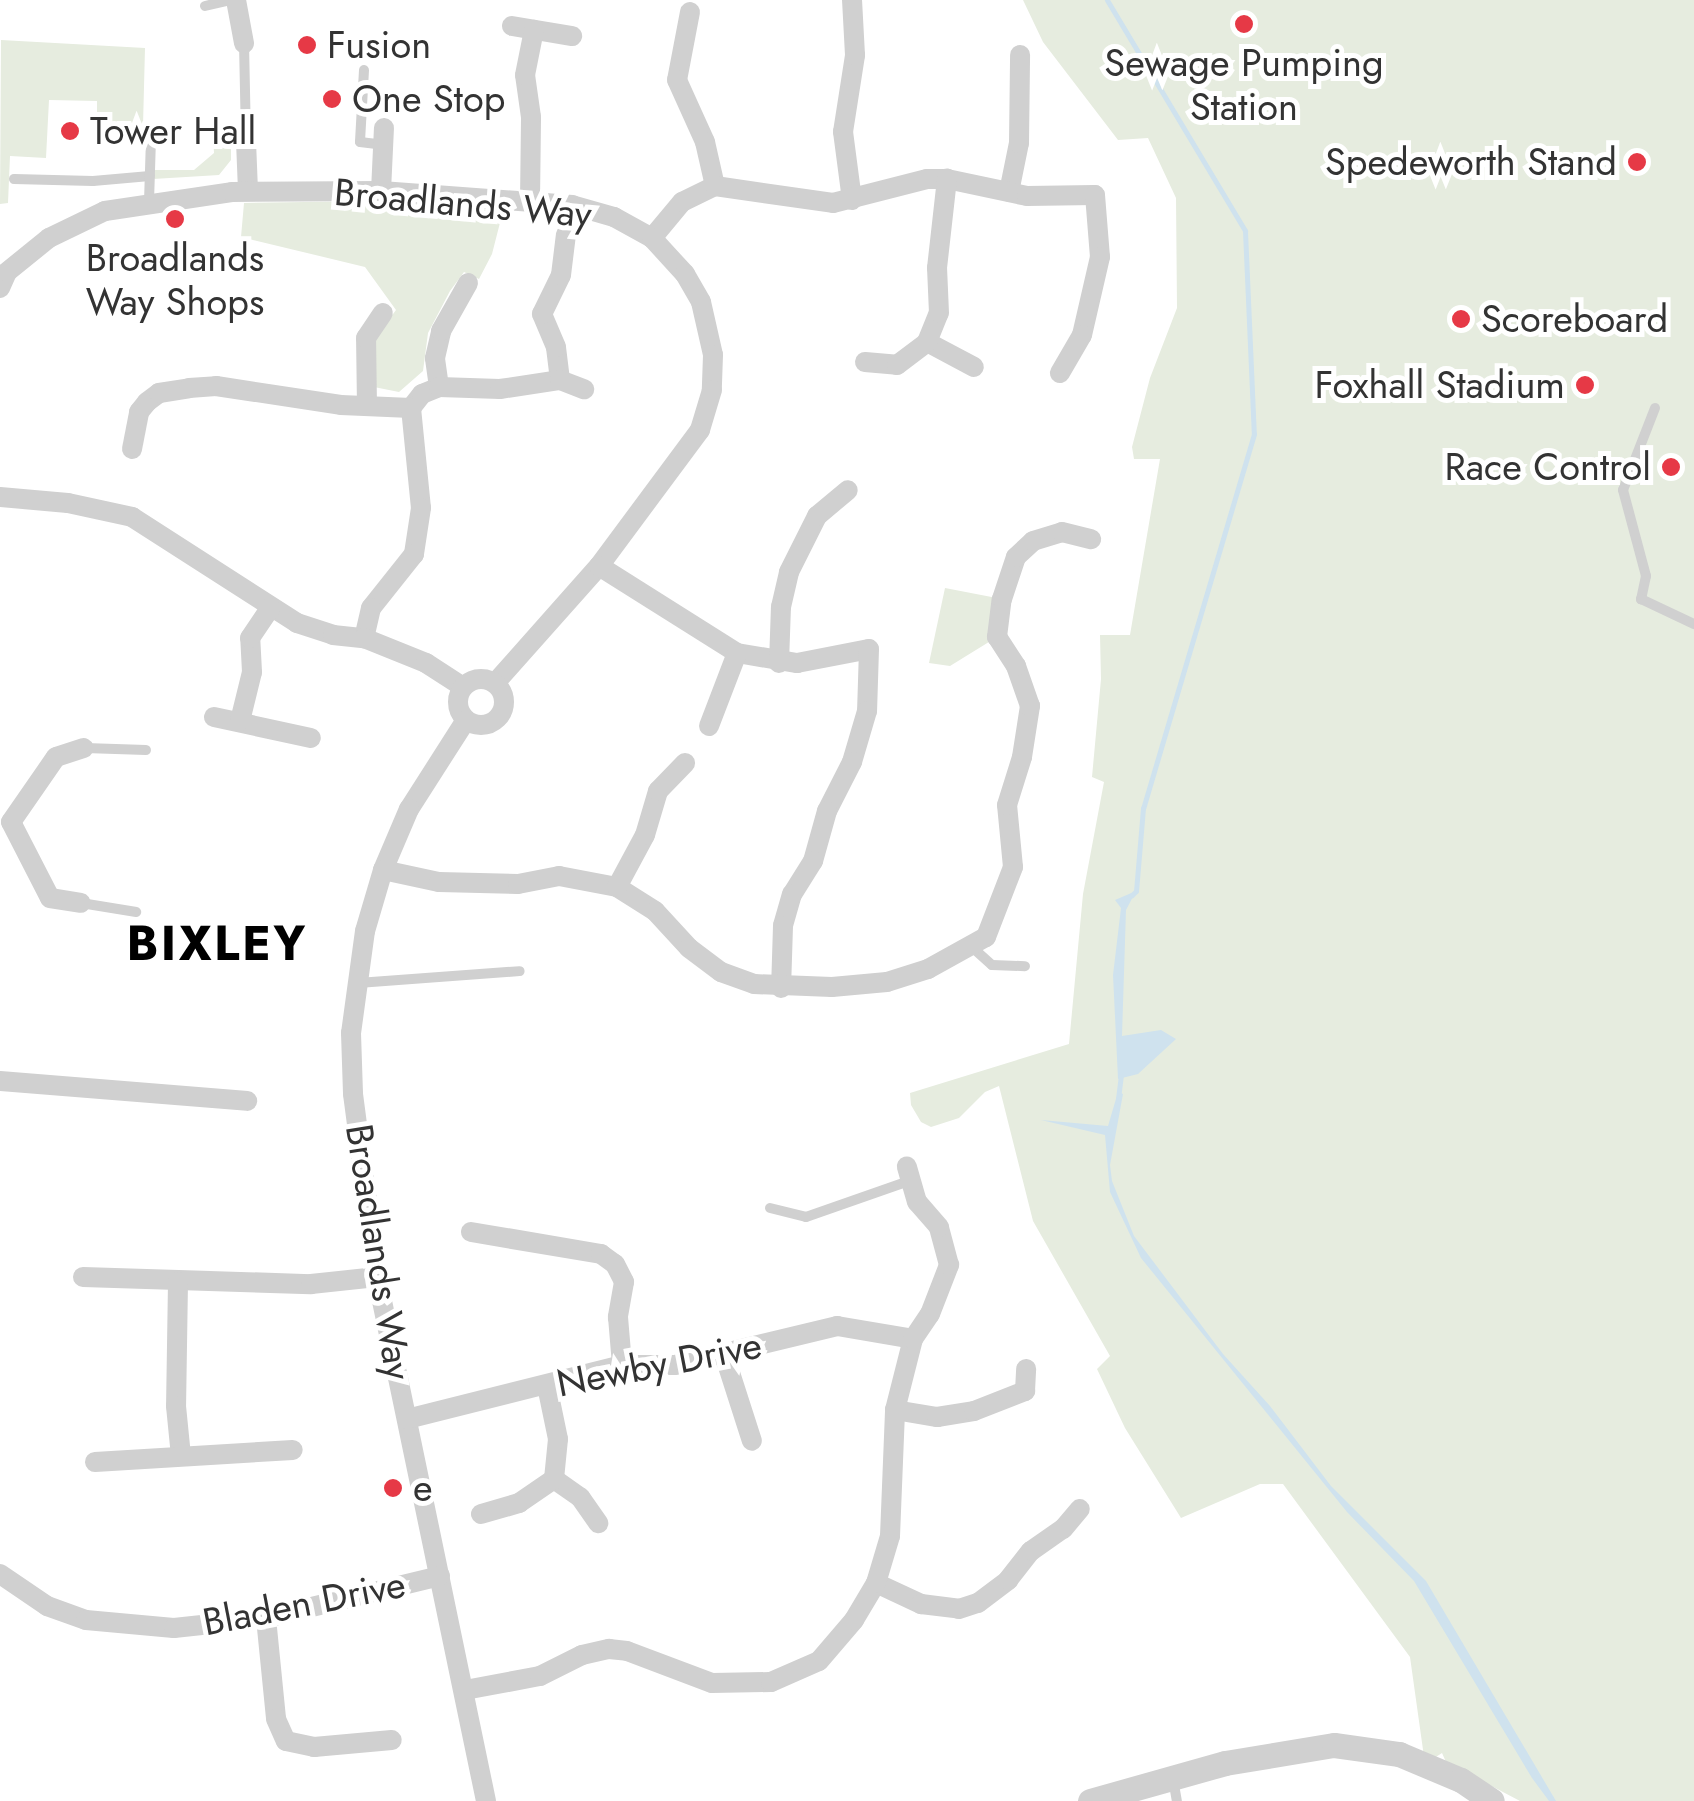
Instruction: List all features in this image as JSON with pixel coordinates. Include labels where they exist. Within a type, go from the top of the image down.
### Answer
[{"type":"street","points":[[234,0],[244,43]]},
{"type":"street","points":[[852,0],[855,55],[843,132],[852,200]]},
{"type":"street","points":[[693,8],[677,80],[705,142],[715,186]]},
{"type":"street","points":[[512,26],[572,36]]},
{"type":"street","points":[[530,201],[531,117],[525,76],[534,30]]},
{"type":"street","points":[[1010,192],[1018,143],[1020,55]]},
{"type":"street","points":[[381,191],[384,136]]},
{"type":"street","points":[[246,141],[248,191]]},
{"type":"street","points":[[865,362],[897,366],[927,342],[939,312],[938,268],[948,179]]},
{"type":"street","points":[[652,238],[682,202],[715,186],[754,188],[813,202],[852,200],[909,182],[948,179],[1010,192],[1095,195],[1100,257],[1082,334],[1060,373]]},
{"type":"street","name":"Broadlands Way","points":[[0,288],[7,272],[49,238],[105,211],[248,191],[381,191],[572,205],[614,217],[652,238],[685,274],[701,302],[714,355],[712,390],[700,430],[599,566],[496,682]]},
{"type":"street","points":[[560,380],[556,347],[542,314],[560,275],[566,234]]},
{"type":"street","points":[[438,388],[434,358],[441,331],[468,283]]},
{"type":"street","points":[[366,406],[366,338],[383,313]]},
{"type":"street","points":[[927,342],[974,366]]},
{"type":"street","points":[[364,638],[371,608],[414,554],[420,508],[411,408],[422,394],[438,388],[500,389],[560,380],[584,388]]},
{"type":"street","points":[[132,449],[139,412],[159,392],[216,386],[366,406],[411,408]]},
{"type":"street","points":[[779,663],[781,606],[789,572],[818,516],[848,490]]},
{"type":"street","points":[[0,497],[68,503],[132,517],[270,608],[333,635],[364,638],[426,663],[463,687]]},
{"type":"street","points":[[382,870],[418,880],[458,883],[518,884],[559,876],[617,887],[655,911],[689,948],[721,972],[780,988],[887,982],[928,970],[949,954],[973,948],[986,937],[1013,867],[1007,805],[1022,757],[1030,706],[1016,666],[997,637],[1002,600],[1016,557],[1032,541],[1062,532],[1091,539]]},
{"type":"street","points":[[599,566],[737,652],[779,663],[870,649],[867,712],[852,762],[827,811],[813,861],[792,894],[783,926],[780,988]]},
{"type":"street","points":[[240,721],[252,672],[250,638],[270,608]]},
{"type":"street","points":[[709,726],[737,652]]},
{"type":"street","points":[[478,679],[496,682],[504,698],[500,715],[485,725],[466,720],[458,705],[463,687],[478,679]]},
{"type":"street","points":[[214,717],[311,738]]},
{"type":"street","name":"Broadlands Way","points":[[466,720],[409,809],[382,870],[365,931],[350,1033],[353,1094],[377,1277],[486,1801]]},
{"type":"street","points":[[81,903],[50,898],[5,821],[56,756],[84,748]]},
{"type":"street","points":[[617,887],[644,835],[658,792],[685,764]]},
{"type":"street","points":[[0,1080],[247,1101]]},
{"type":"street","points":[[465,1690],[540,1676],[582,1654],[609,1649],[628,1651],[712,1683],[771,1682],[818,1661],[854,1620],[876,1583],[890,1536],[895,1410],[912,1339],[930,1314],[948,1265],[939,1227],[917,1202],[908,1174]]},
{"type":"street","points":[[471,1232],[600,1254],[615,1264],[624,1282],[618,1317],[622,1365]]},
{"type":"street","points":[[83,1277],[311,1284],[377,1277]]},
{"type":"street","points":[[178,1282],[176,1406],[182,1456]]},
{"type":"street","name":"Newby Drive","points":[[407,1418],[622,1365],[675,1365],[836,1326],[912,1339]]},
{"type":"street","points":[[724,1354],[752,1442]]},
{"type":"street","points":[[895,1410],[938,1416],[974,1411],[1025,1392],[1026,1369]]},
{"type":"street","points":[[481,1514],[519,1503],[554,1479],[558,1439],[546,1386]]},
{"type":"street","points":[[96,1462],[292,1450]]},
{"type":"street","points":[[554,1479],[580,1497],[598,1522]]},
{"type":"street","points":[[876,1583],[921,1604],[960,1609],[978,1603],[1008,1580],[1030,1551],[1063,1529],[1080,1509]]},
{"type":"street","name":"Bladen Drive","points":[[0,1574],[47,1606],[86,1620],[174,1628],[266,1618],[440,1576]]},
{"type":"street","points":[[266,1618],[276,1719],[286,1742],[314,1747],[392,1740]]},
{"type":"street","points":[[1090,1801],[1175,1789],[1262,1756],[1334,1745],[1399,1754],[1461,1780],[1488,1800]]},
{"type":"lane","points":[[205,6],[234,0]]},
{"type":"lane","points":[[244,43],[246,141]]},
{"type":"lane","points":[[364,70],[360,142],[384,136]]},
{"type":"lane","points":[[149,202],[152,138]]},
{"type":"lane","points":[[14,178],[93,180],[150,176]]},
{"type":"lane","points":[[1655,408],[1623,490],[1646,576],[1641,600],[1694,624]]},
{"type":"lane","points":[[84,748],[146,750]]},
{"type":"lane","points":[[81,903],[136,912]]},
{"type":"lane","points":[[973,948],[992,965],[1025,966]]},
{"type":"lane","points":[[358,983],[520,971]]},
{"type":"lane","points":[[770,1208],[806,1217],[908,1174]]},
{"type":"shaded area","points":[[1023,0],[1694,0],[1694,1801],[1520,1801],[1446,1762],[1442,1753],[1425,1764],[1410,1657],[1283,1484],[1260,1484],[1181,1518],[1125,1428],[1097,1369],[1110,1356],[1033,1221],[999,1086],[985,1092],[959,1118],[931,1127],[921,1122],[911,1105],[910,1093],[1069,1044],[1083,894],[1104,782],[1092,777],[1101,679],[1100,635],[1130,635],[1160,459],[1134,459],[1132,447],[1150,378],[1177,308],[1176,198],[1148,138],[1118,140],[1043,42]]},
{"type":"shaded area","points":[[1,40],[145,48],[143,126],[97,125],[97,101],[49,100],[46,158],[10,156],[8,203],[0,204]]},
{"type":"shaded area","points":[[213,135],[231,139],[231,160],[219,175],[153,179],[154,170],[194,170],[214,153]]},
{"type":"shaded area","points":[[375,201],[503,211],[492,254],[479,279],[464,272],[450,291],[428,333],[423,371],[399,392],[374,387],[373,341],[396,310],[365,267],[241,237],[244,203]]},
{"type":"shaded area","points":[[945,588],[1002,599],[997,637],[950,666],[929,663]]},
{"type":"water","points":[[1136,891],[1126,910],[1122,1036],[1161,1030],[1176,1039],[1138,1074],[1118,1079],[1113,975],[1121,908],[1115,900]]},
{"type":"water","points":[[1118,1092],[1123,1094],[1110,1165],[1112,1181],[1134,1236],[1223,1354],[1270,1406],[1331,1486],[1426,1581],[1556,1801],[1549,1801],[1532,1778],[1414,1581],[1347,1512],[1141,1258],[1110,1192],[1105,1135],[1041,1120],[1108,1126]]},
{"type":"waterway","points":[[1107,0],[1245,231],[1254,434],[1143,808],[1136,891],[1132,895]]},
{"type":"waterway","points":[[1118,1099],[1121,1075]]},
{"type":"place","name":"Sewage Pumping Station","points":[[1244,24]]},
{"type":"place","name":"Fusion","points":[[307,45]]},
{"type":"place","name":"One Stop","points":[[332,99]]},
{"type":"place","name":"Tower Hall","points":[[70,131]]},
{"type":"place","name":"Spedeworth Stand","points":[[1637,162]]},
{"type":"place","name":"Broadlands Way Shops","points":[[175,219]]},
{"type":"place","name":"Scoreboard","points":[[1461,319]]},
{"type":"place","name":"Foxhall Stadium","points":[[1585,385]]},
{"type":"place","name":"Race Control","points":[[1671,467]]},
{"type":"place","name":"e","points":[[393,1488]]},
{"type":"district","name":"BIXLEY","points":[[217,944]]}]
